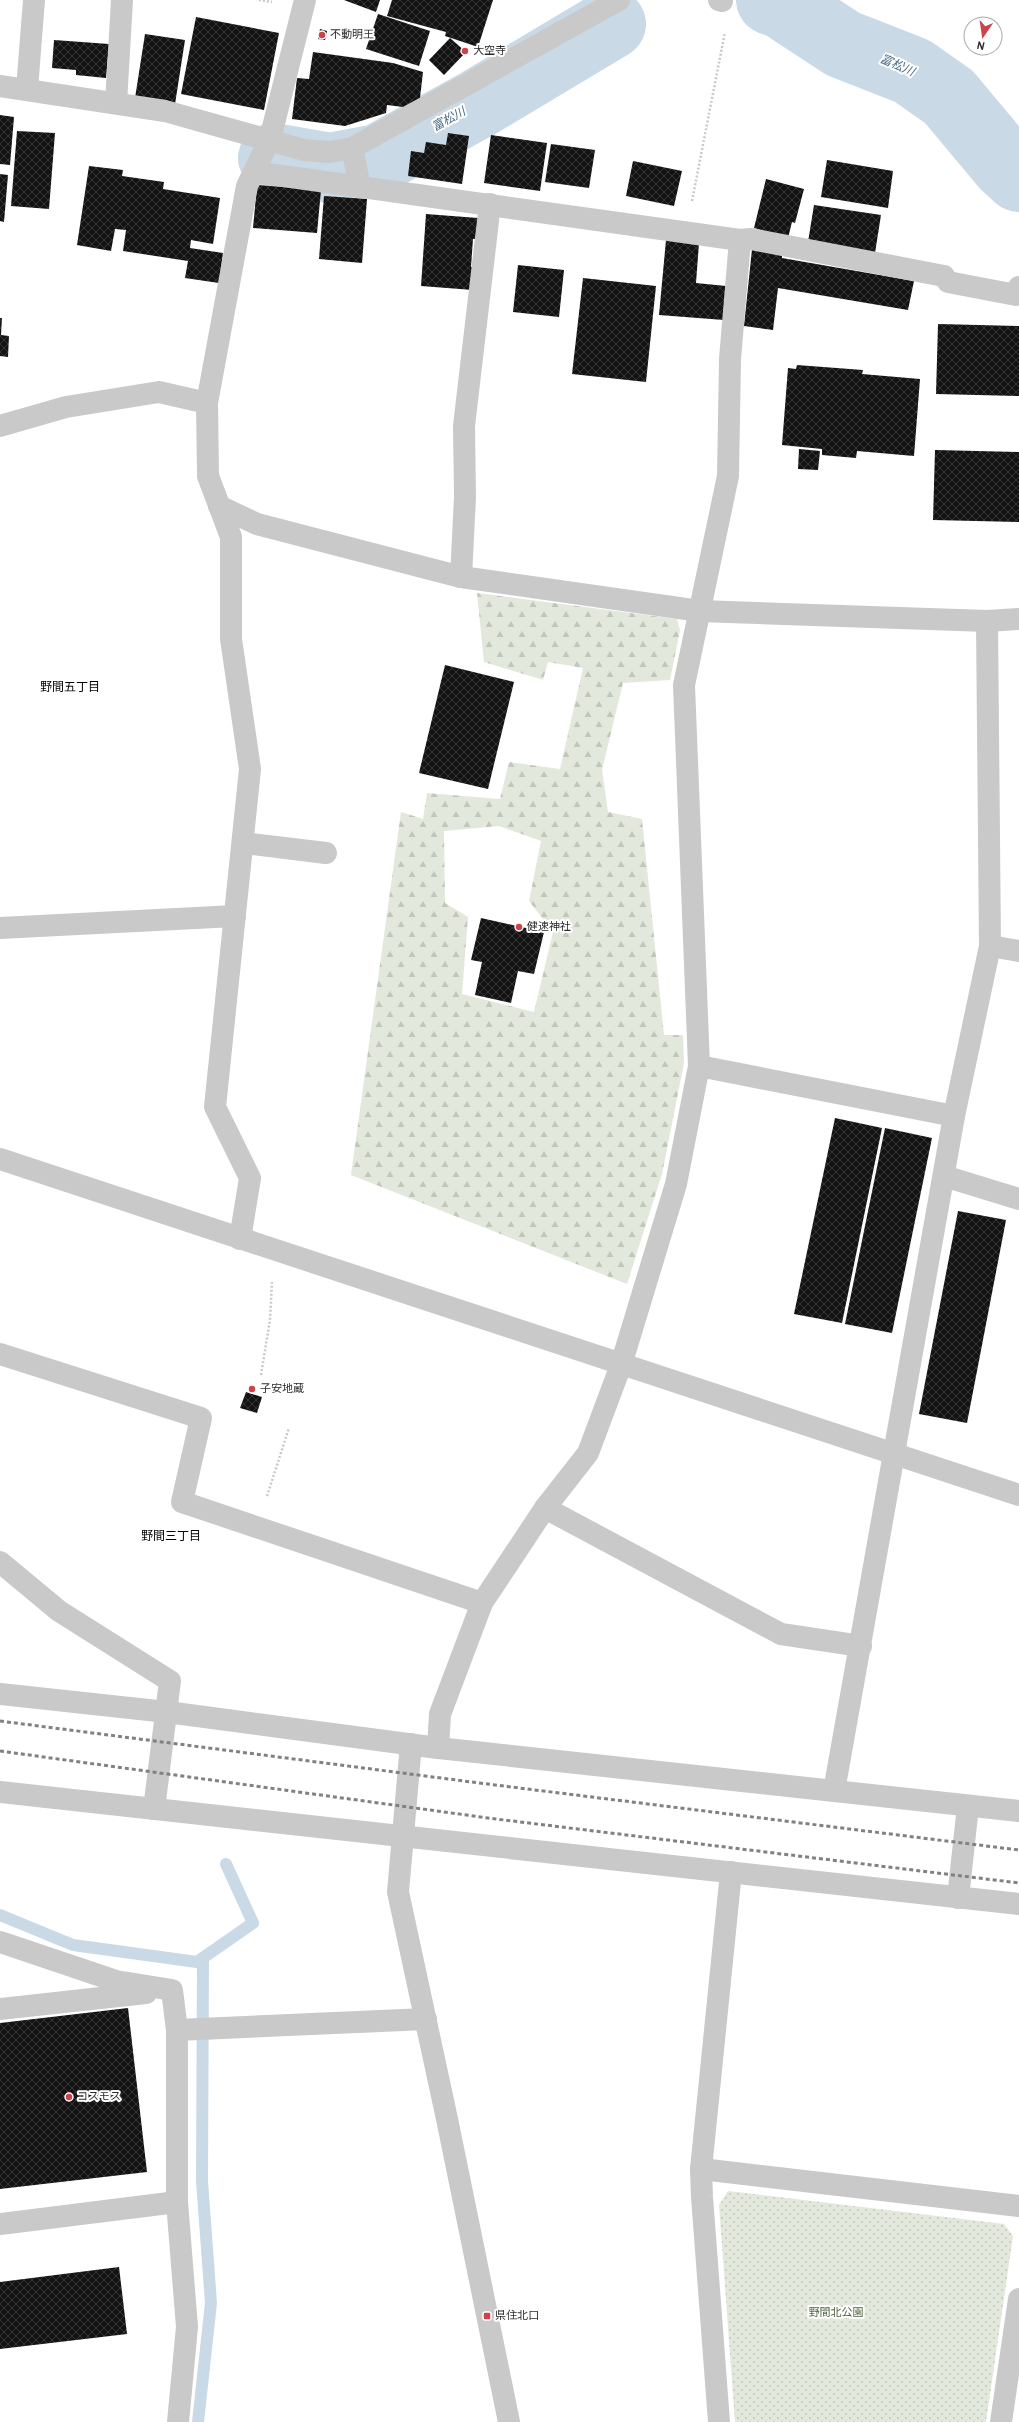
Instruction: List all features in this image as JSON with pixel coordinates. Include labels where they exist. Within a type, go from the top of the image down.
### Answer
[{"type":"street","points":[[27,89],[34,0]]},
{"type":"street","points":[[116,103],[122,0]]},
{"type":"street","points":[[240,1239],[250,1178],[215,1106],[244,843],[250,769],[231,639],[231,537],[208,476],[207,403],[246,186],[270,139],[305,0]]},
{"type":"street","points":[[254,172],[356,167],[619,0]]},
{"type":"street","points":[[0,86],[165,111],[270,139],[304,150],[330,152],[356,167],[490,204],[687,231],[740,240],[751,239],[944,276],[948,282],[1016,295],[1019,287]]},
{"type":"street","points":[[461,578],[465,497],[464,426],[490,204]]},
{"type":"street","points":[[438,1748],[440,1714],[482,1603],[545,1508],[588,1452],[621,1365],[676,1184],[699,1066],[684,685],[728,476],[730,359],[740,240]]},
{"type":"street","points":[[0,426],[66,407],[159,392],[207,403]]},
{"type":"street","points":[[219,506],[257,524],[461,578],[700,611],[987,621],[1019,619]]},
{"type":"street","points":[[834,1791],[861,1646],[954,1116],[990,946],[987,621]]},
{"type":"street","points":[[244,843],[326,853]]},
{"type":"street","points":[[0,928],[235,916]]},
{"type":"street","points":[[990,946],[1019,951]]},
{"type":"street","points":[[699,1066],[954,1116]]},
{"type":"street","points":[[0,1159],[1019,1495]]},
{"type":"street","points":[[944,1176],[1019,1200]]},
{"type":"street","points":[[0,1354],[201,1418],[182,1502],[258,1526],[482,1603]]},
{"type":"street","points":[[545,1508],[780,1634],[861,1646]]},
{"type":"street","points":[[0,1562],[59,1611],[170,1680],[154,1809]]},
{"type":"street","points":[[0,1694],[167,1712],[438,1748],[1019,1811]]},
{"type":"street","points":[[411,1744],[398,1892],[426,2019],[509,2422]]},
{"type":"street","points":[[0,1792],[1019,1904]]},
{"type":"street","points":[[958,1898],[968,1806]]},
{"type":"street","points":[[719,2422],[702,2197],[702,2169],[731,1872]]},
{"type":"street","points":[[0,1942],[116,1981],[172,1990]]},
{"type":"street","points":[[0,2009],[172,1990]]},
{"type":"street","points":[[172,1990],[177,2030],[177,2202],[187,2327],[178,2422]]},
{"type":"street","points":[[177,2030],[426,2019]]},
{"type":"street","points":[[702,2169],[1019,2206]]},
{"type":"street","points":[[0,2224],[177,2202]]},
{"type":"street","points":[[1001,2422],[1019,2299]]},
{"type":"path","points":[[687,231],[714,98],[728,13],[720,0]]},
{"type":"path","points":[[261,1375],[270,1320],[274,1249]]},
{"type":"path","points":[[258,1526],[289,1428]]},
{"type":"green space","name":"健速神社","points":[[477,593],[677,619],[680,630],[670,680],[623,683],[602,770],[608,812],[642,819],[664,1035],[683,1035],[684,1063],[662,1174],[627,1284],[351,1175],[401,812],[423,819],[427,793],[500,799],[509,762],[560,769],[583,668],[548,662],[543,680],[484,662]],"holes":[[[499,826],[541,841],[529,901],[553,932],[534,1012],[462,994],[468,917],[445,903],[444,831]]]},
{"type":"green space","name":"野間北公園","points":[[728,2191],[1004,2224],[1013,2236],[986,2422],[735,2422],[719,2205]]},
{"type":"building","points":[[344,0],[380,0],[376,12]]},
{"type":"building","points":[[392,0],[493,0],[478,47],[445,36],[446,32],[387,16]]},
{"type":"building","points":[[378,14],[430,31],[419,66],[366,49]]},
{"type":"building","points":[[196,17],[279,33],[264,110],[181,94]]},
{"type":"building","points":[[320,29],[327,31],[325,40],[318,39]]},
{"type":"building","points":[[145,34],[185,40],[175,104],[135,98]]},
{"type":"building","points":[[450,38],[466,52],[444,75],[429,60]]},
{"type":"building","points":[[54,40],[109,44],[106,78],[76,75],[76,70],[52,68]]},
{"type":"building","points":[[313,52],[393,63],[423,72],[420,98],[403,107],[387,105],[386,113],[345,126],[292,119],[297,78],[309,79]]},
{"type":"building","points":[[0,115],[14,117],[10,165],[0,164]]},
{"type":"building","points":[[17,131],[55,133],[49,209],[11,206]]},
{"type":"building","points":[[448,133],[469,136],[462,184],[408,176],[411,151],[424,153],[426,142],[446,145]]},
{"type":"building","points":[[491,135],[547,143],[540,191],[484,183]]},
{"type":"building","points":[[551,144],[595,150],[589,188],[545,182]]},
{"type":"building","points":[[827,160],[893,171],[888,208],[821,197]]},
{"type":"building","points":[[633,161],[682,171],[674,206],[626,196]]},
{"type":"building","points":[[89,166],[123,170],[122,176],[164,182],[163,189],[220,198],[213,244],[191,240],[190,248],[223,253],[219,283],[185,278],[188,261],[123,251],[126,230],[115,229],[111,251],[77,245]]},
{"type":"building","points":[[0,174],[8,175],[4,222],[0,221]]},
{"type":"building","points":[[766,179],[804,189],[795,223],[792,222],[788,238],[754,228]]},
{"type":"building","points":[[257,185],[321,190],[317,233],[253,228]]},
{"type":"building","points":[[324,196],[367,199],[362,263],[319,259]]},
{"type":"building","points":[[814,205],[881,215],[875,253],[808,242]]},
{"type":"building","points":[[426,214],[478,218],[477,239],[473,239],[471,267],[475,267],[473,290],[421,286]]},
{"type":"building","points":[[666,240],[699,243],[696,283],[726,286],[724,320],[659,315]]},
{"type":"building","points":[[752,249],[782,252],[782,258],[914,281],[908,310],[778,288],[773,330],[744,326]]},
{"type":"building","points":[[518,265],[564,270],[559,317],[513,312]]},
{"type":"building","points":[[583,278],[656,286],[646,382],[572,374]]},
{"type":"building","points":[[0,318],[2,318],[1,335],[9,336],[8,357],[0,356]]},
{"type":"building","points":[[938,324],[1019,326],[1019,396],[936,394]]},
{"type":"building","points":[[797,365],[863,370],[862,374],[920,379],[914,456],[857,451],[856,458],[822,455],[822,449],[782,445],[788,368],[796,369]]},
{"type":"building","points":[[799,449],[820,451],[818,470],[798,469]]},
{"type":"building","points":[[935,450],[1019,452],[1019,522],[933,520]]},
{"type":"building","points":[[445,665],[514,682],[488,789],[419,773]]},
{"type":"building","points":[[481,918],[544,932],[534,974],[518,971],[511,1003],[475,995],[482,962],[471,960]]},
{"type":"building","points":[[835,1118],[882,1128],[842,1323],[794,1314]]},
{"type":"building","points":[[885,1128],[932,1138],[892,1333],[845,1324]]},
{"type":"building","points":[[958,1211],[1006,1220],[967,1423],[919,1414]]},
{"type":"building","points":[[246,1392],[262,1397],[257,1413],[240,1408]]},
{"type":"building","name":"コスモス","points":[[128,2008],[147,2172],[0,2189],[0,2023]]},
{"type":"building","points":[[119,2267],[127,2334],[0,2349],[0,2282]]},
{"type":"waterway","name":"富松川","points":[[771,0],[782,4],[843,44],[912,71],[949,97],[1005,164],[1019,177]]},
{"type":"waterway","name":"富松川","points":[[273,158],[330,168],[378,159],[479,103],[611,24]]},
{"type":"waterway","points":[[0,1915],[73,1945],[197,1962],[253,1923],[226,1864]]},
{"type":"waterway","points":[[198,2422],[211,2303],[202,2181],[203,1958]]},
{"type":"railway","points":[[0,1721],[495,1785],[1019,1850]]},
{"type":"railway","points":[[0,1751],[488,1818],[1019,1883]]},
{"type":"place","name":"不動明王","points":[[322,35]]},
{"type":"place","name":"大空寺","points":[[465,51]]},
{"type":"place","name":"健速神社","points":[[519,927]]},
{"type":"place","name":"子安地蔵","points":[[252,1389]]},
{"type":"place","name":"コスモス","points":[[69,2097]]},
{"type":"place","name":"県住北口","points":[[487,2316]]},
{"type":"district","name":"野間五丁目","points":[[70,688]]},
{"type":"district","name":"野間三丁目","points":[[171,1537]]}]
